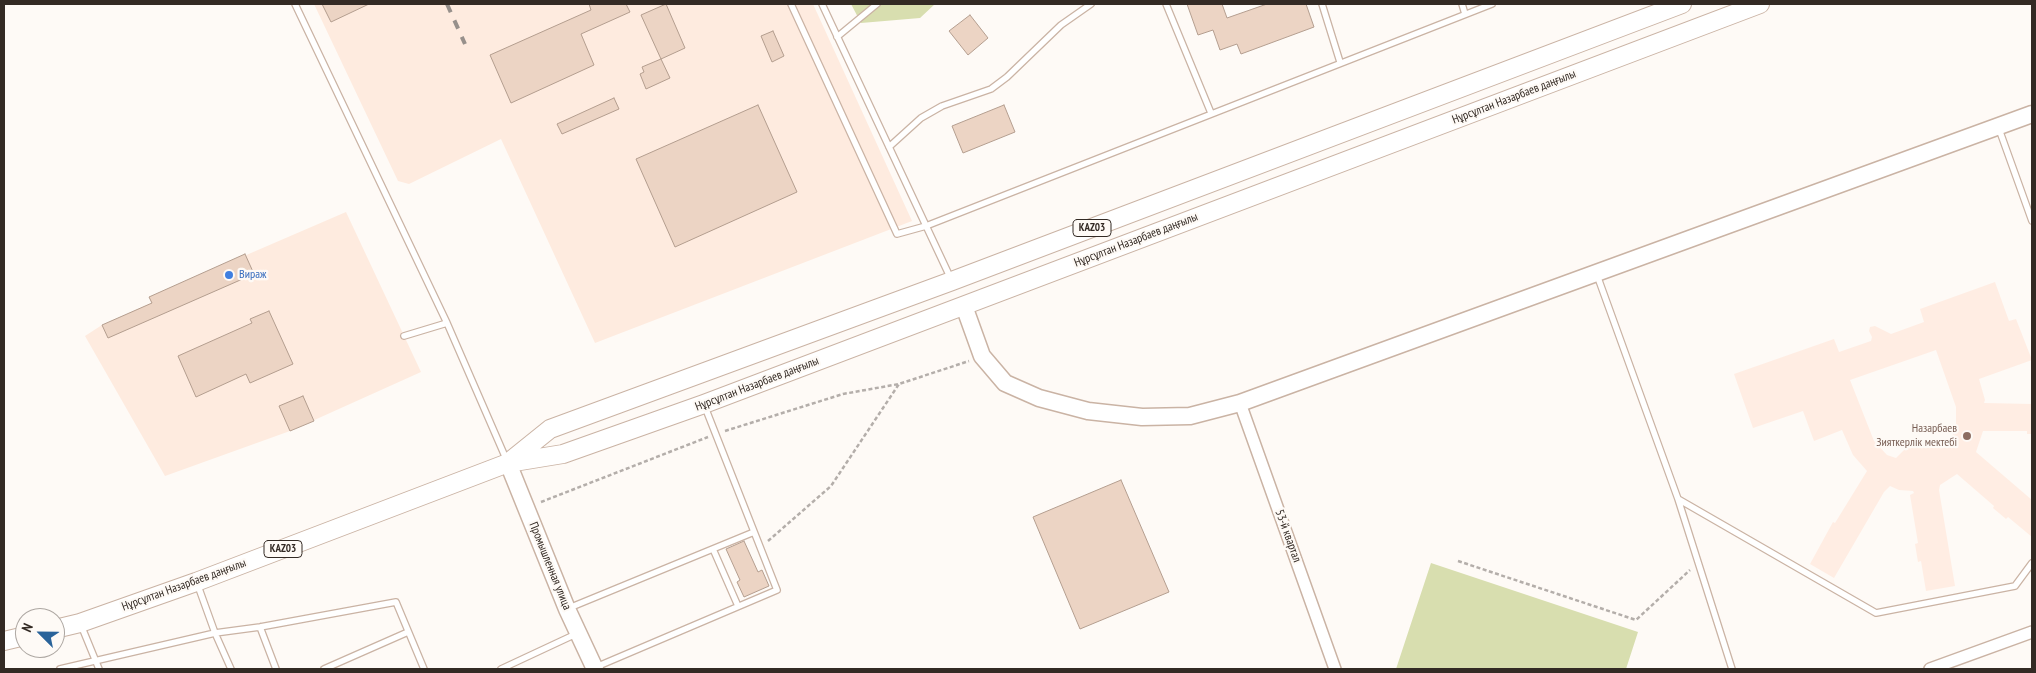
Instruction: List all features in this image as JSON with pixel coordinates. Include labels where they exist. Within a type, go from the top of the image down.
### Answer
[{"type":"main road","name":"Нұрсұлтан Назарбаев даңғылы","points":[[508,463],[550,429],[952,281],[1682,4]]},
{"type":"main road","name":"Нұрсұлтан Назарбаев даңғылы","points":[[65,626],[196,582],[508,463],[563,454],[704,404],[1760,4]]},
{"type":"main road","points":[[952,281],[964,306]]},
{"type":"street","points":[[964,306],[982,356],[1006,383],[1039,398],[1088,410],[1142,417],[1190,416],[1240,402],[2032,114]]},
{"type":"street","name":"53-й квартал","points":[[1240,402],[1335,669]]},
{"type":"street","name":"Промышленная улица","points":[[508,463],[594,669]]},
{"type":"street","points":[[1930,669],[2032,632]]},
{"type":"lane","points":[[295,4],[447,323],[508,463]]},
{"type":"lane","points":[[791,4],[896,234],[926,226],[1340,62],[1492,4]]},
{"type":"lane","points":[[822,4],[952,281]]},
{"type":"lane","points":[[837,37],[878,4]]},
{"type":"lane","points":[[889,147],[921,118],[942,106],[991,89],[1007,77],[1061,25],[1091,4]]},
{"type":"lane","points":[[1166,4],[1211,113]]},
{"type":"lane","points":[[1322,4],[1340,62]]},
{"type":"lane","points":[[1462,4],[1466,14]]},
{"type":"lane","points":[[1998,126],[2032,221]]},
{"type":"lane","points":[[1596,273],[1678,499],[1732,669]]},
{"type":"lane","points":[[404,336],[447,323]]},
{"type":"lane","points":[[594,669],[777,590],[704,404]]},
{"type":"lane","points":[[1678,499],[1876,613],[2015,586],[2032,563]]},
{"type":"lane","points":[[568,609],[754,532]]},
{"type":"lane","points":[[713,549],[738,606]]},
{"type":"lane","points":[[196,582],[231,669]]},
{"type":"lane","points":[[60,669],[215,633],[260,627],[396,602],[422,669]]},
{"type":"lane","points":[[80,622],[99,669]]},
{"type":"lane","points":[[260,627],[276,669]]},
{"type":"lane","points":[[324,669],[408,632]]},
{"type":"lane","points":[[501,669],[578,633]]},
{"type":"path","points":[[526,508],[716,434],[843,394],[899,384],[982,356]]},
{"type":"path","points":[[760,547],[831,486],[899,384]]},
{"type":"path","points":[[1458,561],[1636,620],[1698,563]]},
{"type":"shaded area","points":[[314,4],[813,4],[912,221],[595,343],[501,139],[409,184],[398,181]]},
{"type":"shaded area","points":[[346,212],[421,372],[290,431],[165,476],[85,336],[102,325],[151,303],[149,297]]},
{"type":"shaded area","name":"Назарбаев Зияткерлік мектебі","points":[[1995,282],[2009,321],[2016,319],[2032,360],[1979,379],[1985,400],[1984,403],[2032,404],[2032,434],[2027,434],[2027,431],[1983,431],[1976,452],[2032,500],[2032,537],[2008,517],[2006,519],[1957,474],[1940,485],[1939,490],[1955,586],[1926,591],[1921,561],[1918,562],[1915,544],[1918,543],[1910,495],[1914,493],[1913,491],[1899,490],[1890,486],[1884,492],[1834,578],[1810,564],[1833,522],[1835,523],[1867,471],[1853,455],[1842,430],[1814,441],[1803,411],[1753,428],[1734,374],[1834,339],[1839,352],[1871,341],[1870,327],[1875,326],[1891,334],[1924,322],[1920,309]],"holes":[[[1936,350],[1956,407],[1956,426],[1950,442],[1934,439],[1924,440],[1904,450],[1896,458],[1887,455],[1874,441],[1850,380]]]},
{"type":"green space","points":[[851,4],[935,4],[920,18],[861,23]]},
{"type":"green space","points":[[1431,563],[1638,632],[1626,669],[1396,669]]},
{"type":"building","points":[[322,4],[369,4],[331,22]]},
{"type":"building","points":[[589,4],[626,4],[630,12],[581,34],[594,65],[511,103],[490,55],[591,10]]},
{"type":"building","points":[[666,4],[685,48],[661,59],[641,15]]},
{"type":"building","points":[[1187,4],[1222,4],[1227,18],[1267,4],[1306,4],[1314,27],[1241,54],[1237,44],[1220,50],[1213,30],[1198,35]]},
{"type":"building","points":[[970,15],[988,38],[968,55],[949,31]]},
{"type":"building","points":[[773,31],[784,56],[772,62],[761,36]]},
{"type":"building","points":[[661,59],[670,78],[646,89],[640,74],[644,72],[642,67]]},
{"type":"building","points":[[614,98],[619,109],[562,134],[557,124]]},
{"type":"building","points":[[758,105],[797,192],[675,247],[636,159]]},
{"type":"building","points":[[1004,105],[1015,132],[963,153],[952,126]]},
{"type":"building","points":[[245,254],[254,274],[108,338],[102,325],[152,303],[149,297]]},
{"type":"building","points":[[269,311],[293,364],[250,383],[246,374],[196,397],[178,356],[252,323],[250,319]]},
{"type":"building","points":[[303,396],[314,421],[290,431],[279,406]]},
{"type":"building","points":[[1121,480],[1169,592],[1080,629],[1033,517]]},
{"type":"building","points":[[744,541],[758,572],[762,570],[769,586],[744,597],[737,582],[740,580],[726,549]]},
{"type":"railway","points":[[447,4],[465,44]]},
{"type":"place","name":"Вираж","points":[[229,275]]},
{"type":"place","name":"Назарбаев Зияткерлік мектебі","points":[[1967,436]]}]
